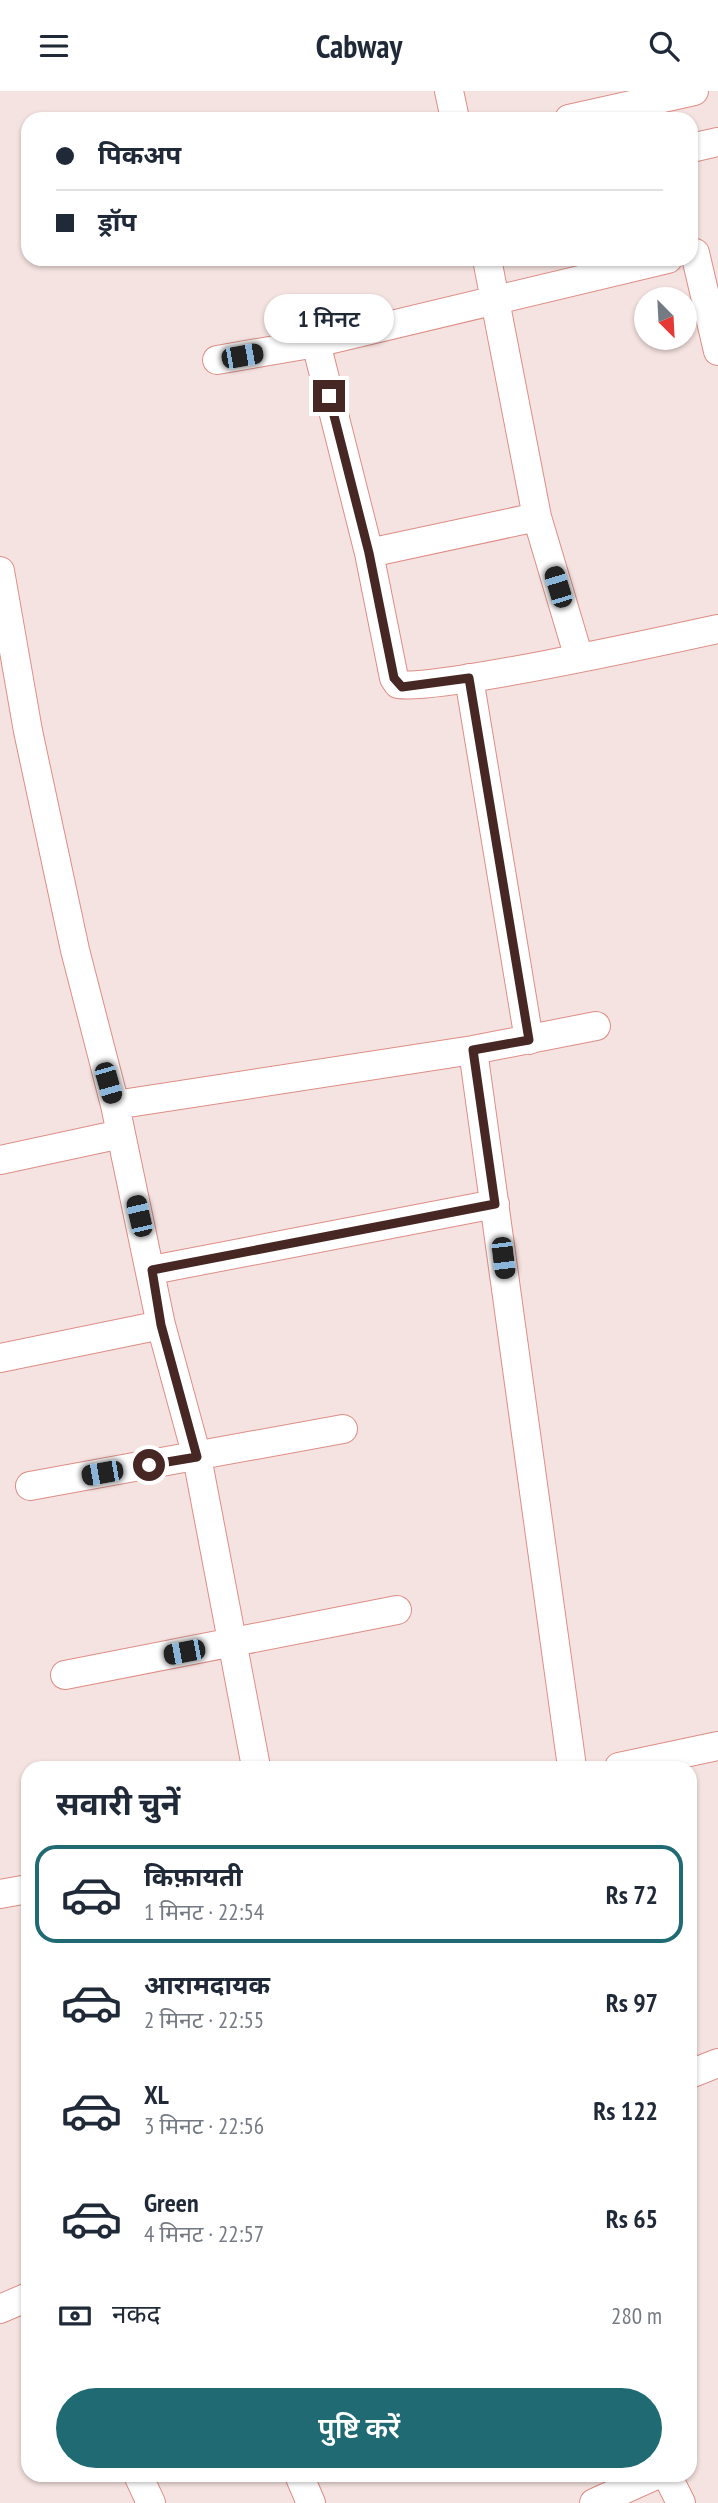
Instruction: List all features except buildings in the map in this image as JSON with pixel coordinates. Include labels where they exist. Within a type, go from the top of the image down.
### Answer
[{"type":"street","points":[[449,91],[454,112]]},
{"type":"street","points":[[600,112],[694,91]]},
{"type":"street","points":[[698,146],[718,142]]},
{"type":"street","points":[[489,266],[537,517],[579,658]]},
{"type":"street","points":[[217,360],[316,343],[639,266]]},
{"type":"street","points":[[696,266],[718,351]]},
{"type":"street","points":[[316,343],[369,553],[394,678],[398,684],[414,687],[469,678],[718,629]]},
{"type":"street","points":[[369,553],[537,517]]},
{"type":"street","points":[[0,571],[28,731],[72,937],[115,1105],[152,1270],[161,1325],[197,1457],[256,1761]]},
{"type":"street","points":[[469,678],[529,1040]]},
{"type":"street","points":[[115,1105],[473,1050],[596,1027]]},
{"type":"street","points":[[473,1050],[571,1761]]},
{"type":"street","points":[[0,1160],[121,1134]]},
{"type":"street","points":[[152,1270],[495,1204]]},
{"type":"street","points":[[0,1357],[161,1325]]},
{"type":"street","points":[[30,1486],[343,1429]]},
{"type":"street","points":[[65,1675],[397,1610]]},
{"type":"street","points":[[649,1761],[718,1747]]},
{"type":"street","points":[[0,1894],[21,1890]]},
{"type":"street","points":[[697,2071],[718,2063]]},
{"type":"street","points":[[0,2309],[21,2300]]},
{"type":"street","points":[[141,2482],[151,2503]]},
{"type":"street","points":[[302,2482],[311,2503]]},
{"type":"street","points":[[594,2503],[640,2482]]},
{"type":"street","points":[[670,2482],[681,2503]]},
{"type":"route","points":[[149,1465],[197,1457],[161,1325],[152,1270],[495,1204],[473,1050],[529,1040],[469,678],[414,687],[402,687],[394,678],[369,553],[329,396]]}]
